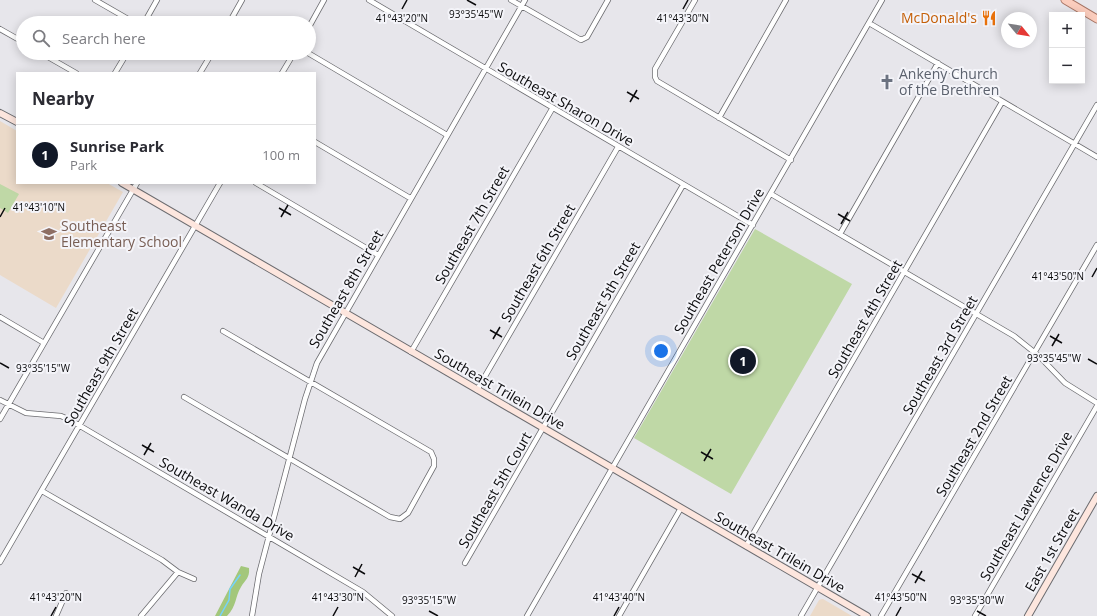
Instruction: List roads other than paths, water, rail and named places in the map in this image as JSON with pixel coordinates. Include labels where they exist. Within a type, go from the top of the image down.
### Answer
[{"type":"main road","points":[[1065,0],[1097,19]]},
{"type":"street","points":[[95,0],[123,16]]},
{"type":"street","points":[[148,16],[157,0]]},
{"type":"street","points":[[233,16],[242,0]]},
{"type":"street","points":[[315,16],[324,0]]},
{"type":"street","name":"Southeast Sharon Drive","points":[[369,0],[552,109],[753,225]]},
{"type":"street","points":[[510,0],[577,40],[587,37],[608,0]]},
{"type":"street","name":"Southeast 8th Street","points":[[252,616],[256,586],[310,382],[321,354],[524,0]]},
{"type":"street","points":[[695,0],[655,69],[655,77],[657,81],[790,160]]},
{"type":"street","points":[[719,118],[786,0]]},
{"type":"street","name":"Southeast Peterson Drive","points":[[527,616],[882,0]]},
{"type":"street","points":[[869,22],[1097,157]]},
{"type":"street","points":[[0,29],[16,38]]},
{"type":"street","points":[[316,58],[447,135]]},
{"type":"street","points":[[53,60],[74,72]]},
{"type":"street","points":[[117,72],[123,60]]},
{"type":"street","points":[[201,72],[208,60]]},
{"type":"street","points":[[283,72],[290,60]]},
{"type":"street","points":[[840,234],[938,63]]},
{"type":"street","name":"Southeast 4th Street","points":[[746,546],[1002,102]]},
{"type":"street","name":"Southeast 3rd Street","points":[[801,616],[1097,105]]},
{"type":"street","name":"Southeast 7th Street","points":[[411,352],[552,109]]},
{"type":"street","points":[[0,113],[16,121]]},
{"type":"street","points":[[316,143],[410,198]]},
{"type":"street","name":"Southeast 6th Street","points":[[477,390],[618,147]]},
{"type":"street","name":"Southeast Trilein Drive","points":[[124,184],[867,616]]},
{"type":"street","points":[[0,419],[136,184]]},
{"type":"street","name":"Southeast 9th Street","points":[[0,562],[219,184]]},
{"type":"street","points":[[258,184],[378,255]]},
{"type":"street","name":"Southeast 5th Street","points":[[543,428],[683,185]]},
{"type":"street","points":[[771,194],[1014,336],[1035,352],[1065,383],[1097,403]]},
{"type":"street","name":"Southeast 2nd Street","points":[[881,616],[1097,245]]},
{"type":"street","points":[[0,317],[44,343]]},
{"type":"street","points":[[184,397],[395,519],[406,515],[434,466],[434,456],[429,451],[223,331]]},
{"type":"street","name":"Southeast Wanda Drive","points":[[0,400],[26,413],[61,416],[80,425],[364,592],[392,616]]},
{"type":"street","name":"Southeast Lawrence Drive","points":[[975,616],[1097,406]]},
{"type":"street","name":"Southeast 5th Court","points":[[465,563],[543,428]]},
{"type":"street","points":[[42,491],[162,560],[178,572],[194,579]]},
{"type":"street","name":"East 1st Street","points":[[1028,616],[1097,496]]},
{"type":"street","points":[[619,616],[681,508]]},
{"type":"street","points":[[141,616],[178,572]]},
{"type":"street","points":[[56,616],[66,593]]},
{"type":"waterway","points":[[220,616],[229,600],[230,589],[240,575]]},
{"type":"place","name":"McDonald's","points":[[989,18]]},
{"type":"place","name":"Ankeny Church of the Brethren","points":[[887,82]]},
{"type":"place","name":"Southeast Elementary School","points":[[49,234]]},
{"type":"place","name":"Sunrise Park","points":[[743,361]]}]
